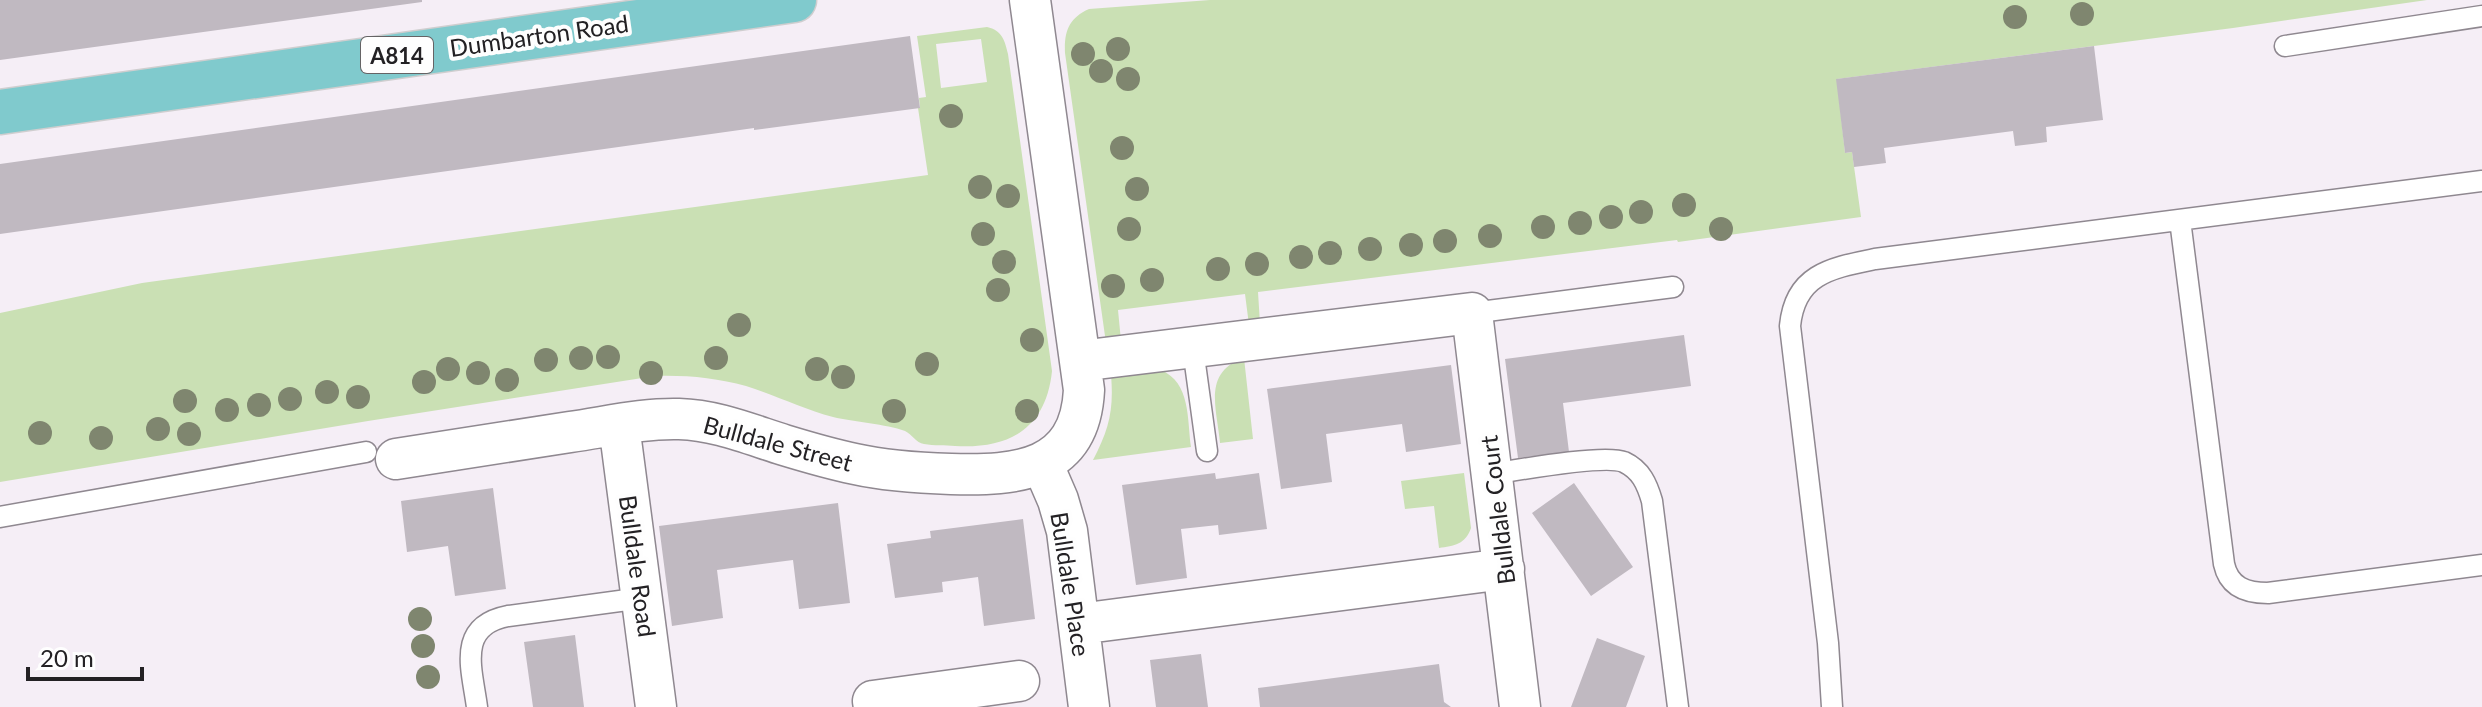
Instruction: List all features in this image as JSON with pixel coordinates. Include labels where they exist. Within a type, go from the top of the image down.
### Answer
[{"type":"main road","name":"Dumbarton Road","points":[[0,112],[794,0]]},
{"type":"street","name":"Bulldale Street","points":[[381,456],[678,419],[710,422],[813,454],[889,470],[998,474],[1021,471],[1042,463],[1059,451],[1074,432],[1083,409],[1084,390],[1030,0]]},
{"type":"street","points":[[1080,361],[1472,313]]},
{"type":"street","name":"Bulldale Court","points":[[1472,313],[1520,707]]},
{"type":"street","name":"Bulldale Road","points":[[619,425],[656,707]]},
{"type":"street","name":"Bulldale Place","points":[[1042,463],[1067,531],[1089,707]]},
{"type":"street","points":[[1079,624],[1504,569]]},
{"type":"street","points":[[874,707],[873,701],[1019,681]]},
{"type":"lane","points":[[2285,46],[2482,16]]},
{"type":"lane","points":[[1832,707],[1828,643],[1790,326],[1795,299],[1815,277],[1832,269],[1875,259],[2482,181]]},
{"type":"lane","points":[[2180,220],[2224,564],[2229,578],[2243,590],[2268,593],[2482,565]]},
{"type":"lane","points":[[1472,313],[1673,287]]},
{"type":"lane","points":[[1193,349],[1207,451]]},
{"type":"lane","points":[[0,517],[381,456]]},
{"type":"lane","points":[[1492,474],[1597,460],[1620,460],[1634,468],[1646,482],[1652,501],[1678,707]]},
{"type":"lane","points":[[477,707],[471,644],[485,624],[508,616],[642,598]]},
{"type":"green space","points":[[1210,0],[2427,0],[1837,79],[1845,153],[1852,152],[1861,217],[1258,292],[1260,324],[1249,325],[1245,294],[1118,310],[1121,341],[1106,343],[1065,53],[1067,32],[1072,21],[1089,9]]},
{"type":"green space","points":[[987,27],[999,33],[1008,54],[1052,371],[1042,408],[1033,421],[1008,439],[974,446],[924,444],[905,431],[833,417],[746,386],[701,378],[655,376],[0,482],[0,313],[142,283],[928,175],[918,108],[919,98],[926,97],[917,36]],"holes":[[[981,39],[987,82],[941,88],[936,44]]]},
{"type":"green space","points":[[1244,358],[1253,439],[1220,443],[1215,405],[1217,382],[1231,364]]},
{"type":"green space","points":[[1161,370],[1171,376],[1183,393],[1191,447],[1093,460],[1109,419],[1111,375]]},
{"type":"green space","points":[[1464,473],[1471,528],[1463,541],[1439,548],[1434,506],[1405,509],[1401,481]]},
{"type":"building","points":[[0,0],[422,0],[422,2],[0,60]]},
{"type":"building","points":[[910,36],[920,108],[754,128],[0,234],[0,164]]},
{"type":"building","points":[[2094,46],[2103,120],[2046,127],[2047,142],[2015,146],[2013,131],[1884,148],[1886,163],[1854,167],[1852,152],[1845,153],[1836,79]]},
{"type":"building","points":[[1684,335],[1691,386],[1563,403],[1569,452],[1518,458],[1505,359]]},
{"type":"building","points":[[1451,365],[1461,444],[1406,452],[1402,424],[1326,434],[1332,482],[1281,489],[1267,389]]},
{"type":"building","points":[[1215,473],[1216,479],[1259,473],[1267,529],[1219,535],[1218,525],[1181,529],[1187,578],[1136,585],[1122,485]]},
{"type":"building","points":[[1574,483],[1633,567],[1591,596],[1532,513]]},
{"type":"building","points":[[493,488],[506,589],[455,596],[448,546],[407,552],[401,501]]},
{"type":"building","points":[[838,503],[850,603],[799,609],[793,560],[717,570],[723,618],[672,626],[659,526]]},
{"type":"building","points":[[1023,519],[1035,619],[984,626],[978,577],[942,582],[943,592],[895,598],[887,544],[931,538],[930,531]]},
{"type":"building","points":[[575,635],[584,707],[533,707],[524,642]]},
{"type":"building","points":[[1597,638],[1645,656],[1626,707],[1571,707]]},
{"type":"building","points":[[1201,654],[1208,707],[1156,707],[1150,660]]},
{"type":"building","points":[[1439,664],[1444,702],[1451,707],[1260,707],[1258,688]]}]
